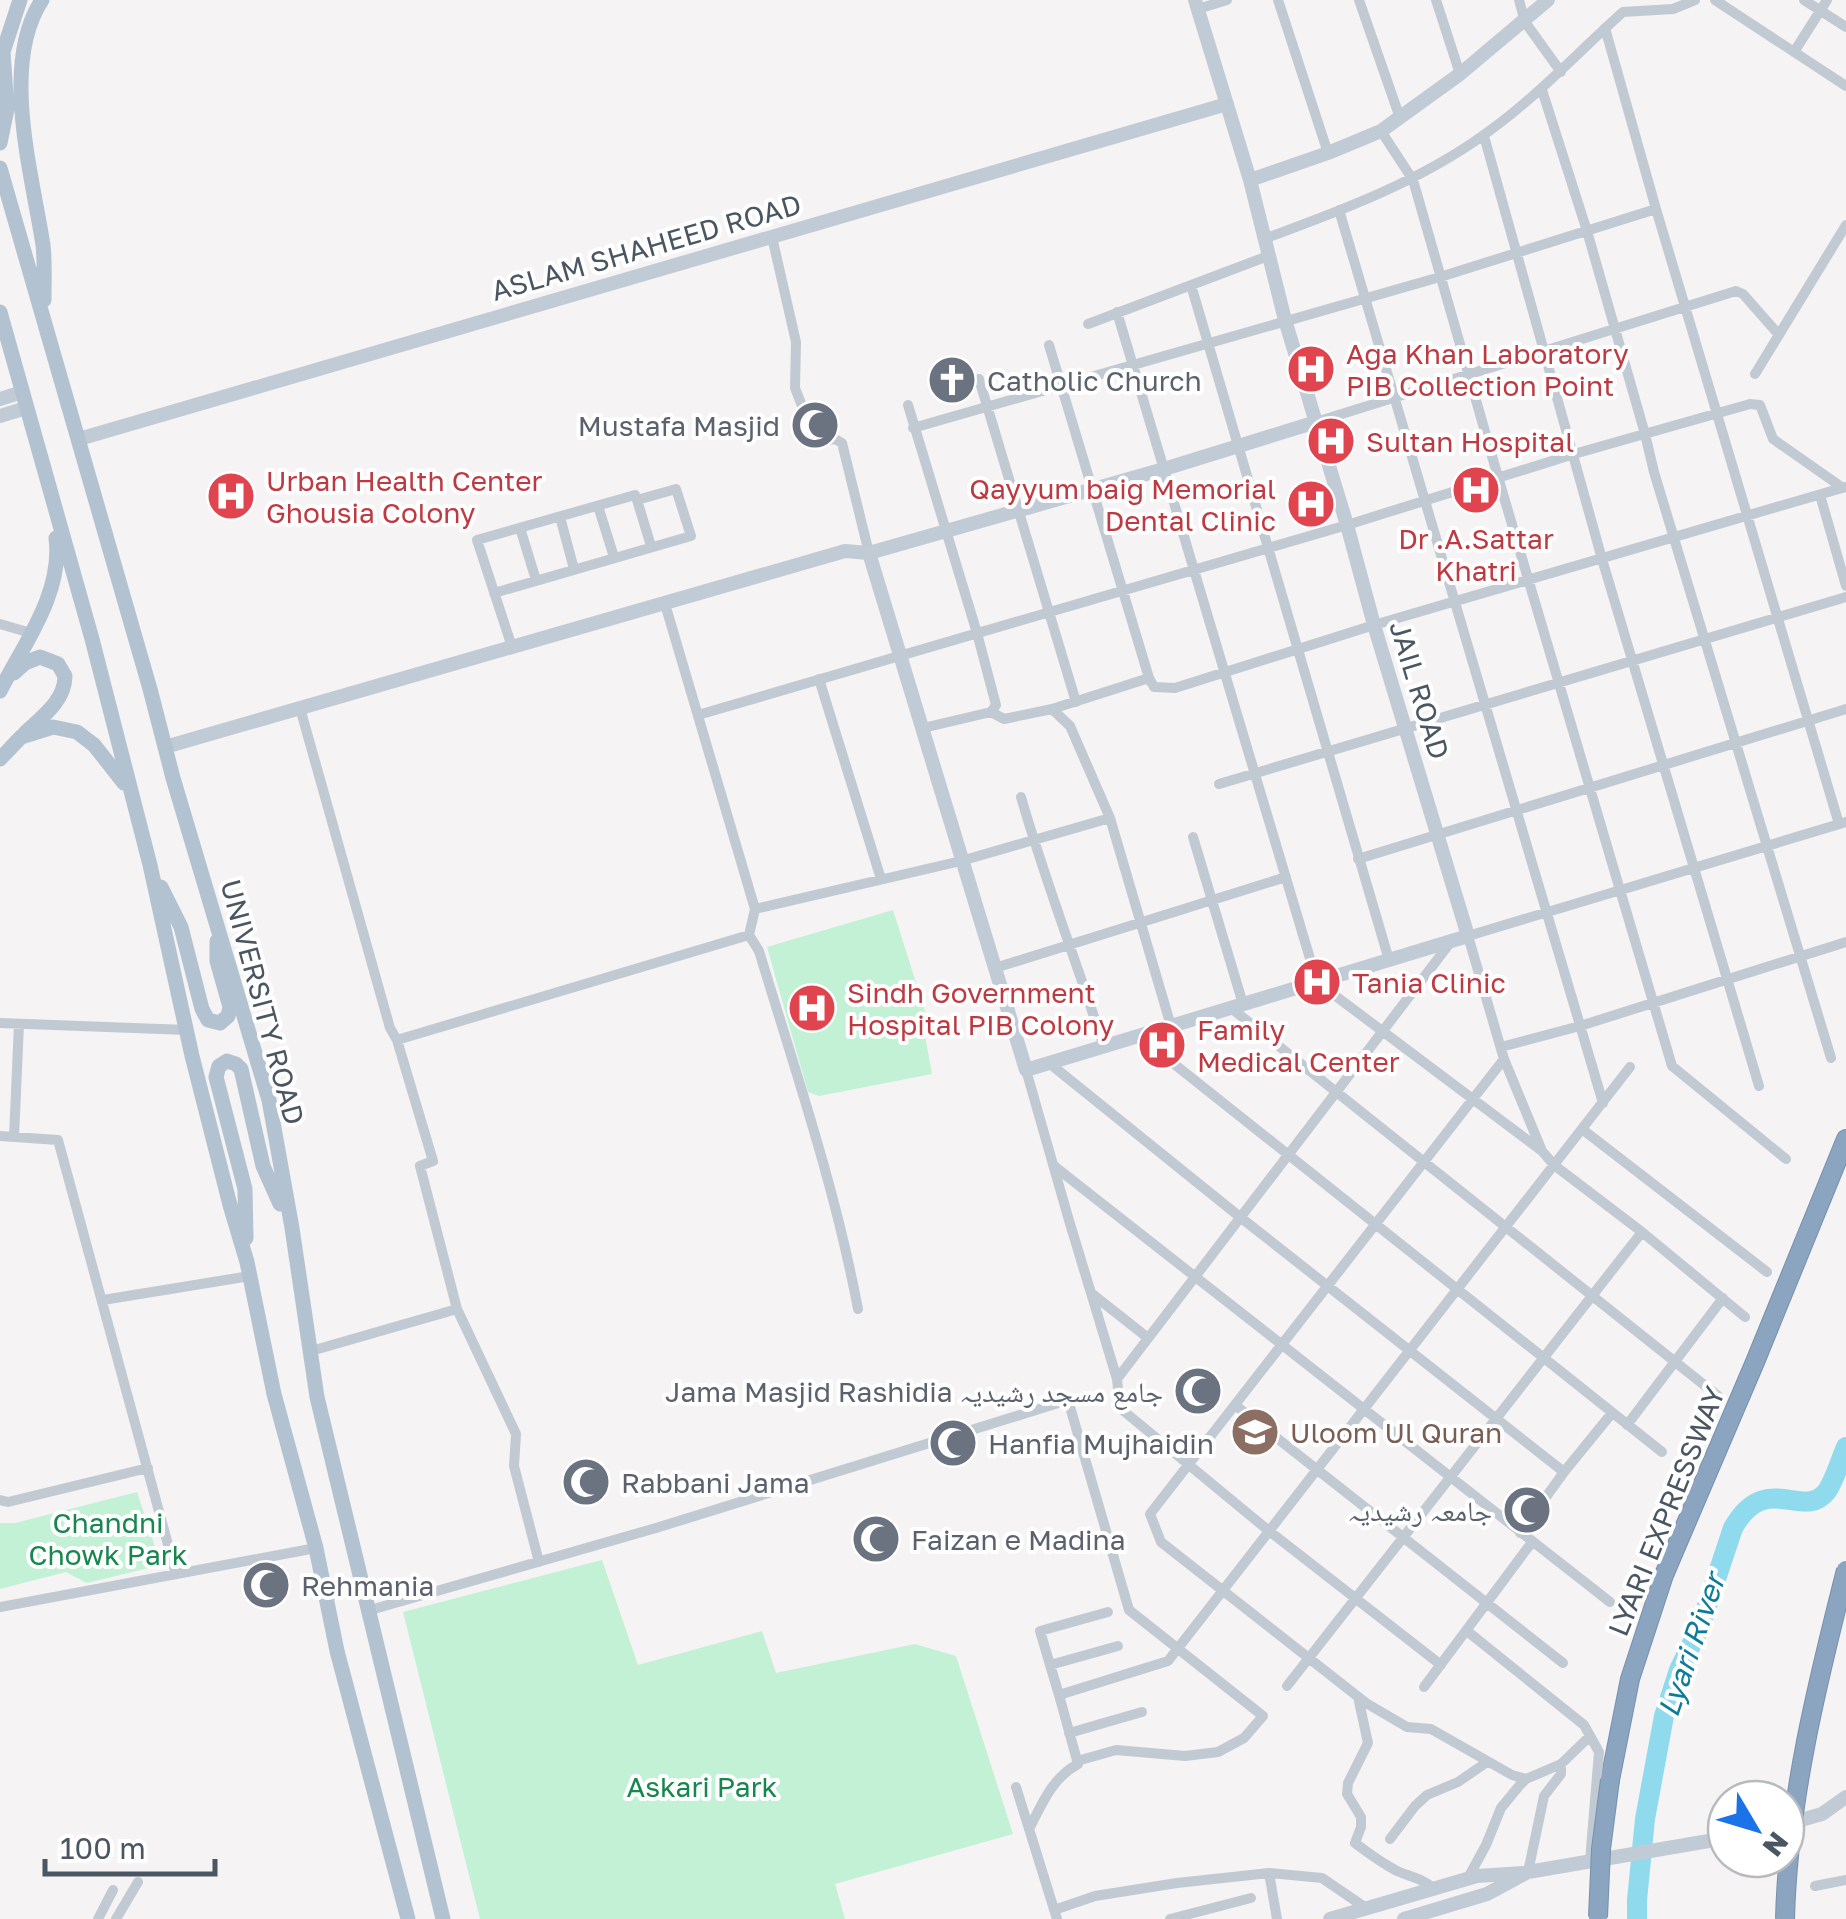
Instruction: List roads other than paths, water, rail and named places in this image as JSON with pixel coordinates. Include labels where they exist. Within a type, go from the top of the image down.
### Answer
[{"type":"highway","name":"LYARI EXPRESSWAY","points":[[1598,1919],[1612,1764],[1630,1679],[1651,1610],[1846,1139]]},
{"type":"highway","points":[[1786,1919],[1798,1786],[1846,1570]]},
{"type":"main road","points":[[0,143],[7,109],[3,52],[20,0]]},
{"type":"main road","points":[[42,0],[33,12],[22,48],[20,89],[23,131],[44,250],[45,322]]},
{"type":"main road","name":"UNIVERSITY ROAD","points":[[0,168],[269,1100],[317,1397],[443,1919]]},
{"type":"main road","points":[[0,312],[92,639],[150,865],[187,1030],[249,1269],[274,1394],[408,1919]]},
{"type":"main road","points":[[2,687],[46,605],[58,553],[51,494]]},
{"type":"main road","points":[[0,759],[54,705],[62,694],[65,676],[58,664],[40,657],[25,663],[2,687]]},
{"type":"main road","points":[[21,737],[53,727],[77,732],[94,746],[130,790]]},
{"type":"main road","points":[[150,865],[181,927],[202,1009],[208,1020],[220,1023],[228,1016],[230,1007],[217,961],[216,919]]},
{"type":"main road","points":[[249,1269],[245,1189],[216,1077],[219,1066],[228,1062],[241,1069],[263,1166],[292,1228]]},
{"type":"street","points":[[1196,4],[1227,0]]},
{"type":"street","points":[[1278,0],[1328,153]]},
{"type":"street","points":[[1359,0],[1400,118]]},
{"type":"street","points":[[1436,0],[1460,74]]},
{"type":"street","points":[[1520,0],[1525,22],[1561,72]]},
{"type":"street","points":[[1250,180],[1328,153],[1400,118],[1460,74],[1548,0]]},
{"type":"street","points":[[1264,239],[1413,180],[1484,136],[1542,90],[1623,12],[1673,9],[1695,0]]},
{"type":"street","points":[[1715,0],[1846,86]]},
{"type":"street","points":[[1804,0],[1824,5],[1846,27]]},
{"type":"street","name":"JAIL ROAD","points":[[1196,4],[1250,180],[1285,320],[1405,729],[1503,1053],[1542,1151],[1554,1165],[1745,1317]]},
{"type":"street","points":[[1794,52],[1824,5]]},
{"type":"street","points":[[1026,1070],[1842,823],[1777,618],[1605,28]]},
{"type":"street","points":[[1542,90],[1831,1058]]},
{"type":"street","name":"ASLAM SHAHEED ROAD","points":[[79,439],[1227,104]]},
{"type":"street","points":[[1380,130],[1413,180],[1672,1066],[1786,1159]]},
{"type":"street","points":[[1484,136],[1602,559],[1759,1086]]},
{"type":"street","points":[[914,428],[1440,277],[1656,209]]},
{"type":"street","points":[[1338,210],[1603,1103]]},
{"type":"street","points":[[1755,374],[1846,225]]},
{"type":"street","points":[[772,237],[796,342],[795,388],[812,434],[818,441],[835,439],[842,444],[869,553],[1117,1379],[1120,1408],[1441,1665]]},
{"type":"street","points":[[1088,324],[1268,256]]},
{"type":"street","points":[[1191,285],[1389,960]]},
{"type":"street","points":[[165,748],[845,551],[869,553],[1164,469],[1721,294],[1740,292],[1778,335]]},
{"type":"street","points":[[1118,312],[1317,982],[1542,1151]]},
{"type":"street","points":[[1049,345],[1154,687],[1175,688],[1844,488]]},
{"type":"street","points":[[980,379],[1076,702]]},
{"type":"street","points":[[0,399],[24,400]]},
{"type":"street","points":[[0,416],[24,400]]},
{"type":"street","points":[[698,715],[1750,404],[1760,404],[1772,439],[1844,488]]},
{"type":"street","points":[[908,406],[996,705],[991,712],[923,728]]},
{"type":"street","points":[[494,593],[691,536],[676,489],[637,500]]},
{"type":"street","points":[[512,647],[477,540],[635,495],[651,546]]},
{"type":"street","points":[[1820,495],[1846,586]]},
{"type":"street","points":[[598,506],[614,557]]},
{"type":"street","points":[[560,518],[574,569]]},
{"type":"street","points":[[520,528],[536,580]]},
{"type":"street","points":[[1219,784],[1846,597]]},
{"type":"street","points":[[665,604],[754,910],[749,935],[759,951],[823,1160],[858,1309]]},
{"type":"street","points":[[0,624],[31,632]]},
{"type":"street","points":[[991,712],[1004,719],[1052,709],[1150,678]]},
{"type":"street","points":[[819,679],[881,878]]},
{"type":"street","points":[[300,708],[390,1028],[398,1040],[433,1161],[420,1166],[457,1309],[516,1434],[514,1466],[539,1562]]},
{"type":"street","points":[[1358,859],[1846,708]]},
{"type":"street","points":[[1052,709],[1070,726],[1110,818],[1171,1026]]},
{"type":"street","points":[[1021,797],[1104,1046]]},
{"type":"street","points":[[754,910],[961,861],[1110,818]]},
{"type":"street","points":[[1193,837],[1213,900],[1237,1006],[1336,1092],[1718,1396]]},
{"type":"street","points":[[994,968],[1286,877]]},
{"type":"street","points":[[398,1040],[749,935]]},
{"type":"street","points":[[1117,1379],[1450,942]]},
{"type":"street","points":[[1526,1779],[1487,1762],[1431,1729],[1407,1726],[1358,1697],[1161,1542],[1150,1514],[1473,1099],[1503,1053],[1846,942]]},
{"type":"street","points":[[0,1023],[187,1030]]},
{"type":"street","points":[[14,1137],[19,1024]]},
{"type":"street","points":[[1139,1036],[1662,1452]]},
{"type":"street","points":[[1049,1063],[1564,1472]]},
{"type":"street","points":[[1059,1695],[1168,1661],[1630,1068]]},
{"type":"street","points":[[1582,1129],[1767,1272]]},
{"type":"street","points":[[0,1136],[58,1140],[176,1574]]},
{"type":"street","points":[[1053,1166],[1610,1602]]},
{"type":"street","points":[[1287,1686],[1642,1232]]},
{"type":"street","points":[[103,1300],[249,1269]]},
{"type":"street","points":[[1091,1293],[1148,1338]]},
{"type":"street","points":[[1627,1424],[1723,1298]]},
{"type":"street","points":[[311,1351],[457,1309]]},
{"type":"street","points":[[367,1611],[656,1528],[1068,1400],[1130,1610],[1263,1716],[1244,1738],[1218,1752],[1185,1756],[1116,1750],[1077,1761]]},
{"type":"street","points":[[1236,1404],[1563,1663]]},
{"type":"street","points":[[1520,1533],[1612,1413]]},
{"type":"street","points":[[0,1500],[8,1502],[148,1468]]},
{"type":"street","points":[[1424,1687],[1532,1542]]},
{"type":"street","points":[[0,1606],[316,1548]]},
{"type":"street","points":[[1029,1829],[1048,1790],[1078,1764],[1040,1631],[1108,1612]]},
{"type":"street","points":[[1467,1630],[1584,1725],[1599,1752],[1592,1860]]},
{"type":"street","points":[[1050,1665],[1118,1646]]},
{"type":"street","points":[[1358,1697],[1368,1743],[1348,1783],[1348,1794],[1361,1817],[1362,1827],[1355,1844],[1402,1874],[1424,1880],[1433,1888]]},
{"type":"street","points":[[1070,1733],[1142,1712]]},
{"type":"street","points":[[1468,1878],[1500,1808],[1526,1779],[1561,1764],[1590,1736]]},
{"type":"street","points":[[1390,1839],[1427,1795],[1458,1782],[1487,1762]]},
{"type":"street","points":[[1404,1919],[1487,1894],[1528,1872],[1544,1796],[1561,1774],[1561,1764]]},
{"type":"street","points":[[1016,1787],[1055,1915],[1095,1896],[1269,1873],[1322,1878],[1366,1908]]},
{"type":"street","points":[[1806,1818],[1822,1814],[1846,1797]]},
{"type":"street","points":[[1330,1919],[1468,1878],[1528,1872],[1706,1841]]},
{"type":"street","points":[[1269,1873],[1277,1919]]},
{"type":"street","points":[[1815,1886],[1846,1880]]},
{"type":"street","points":[[116,1919],[138,1882]]},
{"type":"street","points":[[98,1919],[113,1890]]},
{"type":"street","points":[[1170,1919],[1250,1898]]},
{"type":"waterway","name":"Lyari River","points":[[1637,1919],[1645,1819],[1664,1716],[1679,1670],[1700,1627],[1733,1528],[1758,1502],[1818,1499],[1830,1486],[1846,1447]]},
{"type":"place","name":"Aga Khan Laboratory PIB Collection Point","points":[[1311,369]]},
{"type":"place","name":"Catholic Church","points":[[952,380]]},
{"type":"place","name":"Mustafa Masjid","points":[[815,425]]},
{"type":"place","name":"Sultan Hospital","points":[[1331,441]]},
{"type":"place","name":"Dr .A.Sattar Khatri","points":[[1476,490]]},
{"type":"place","name":"Urban Health Center Ghousia Colony","points":[[231,496]]},
{"type":"place","name":"Qayyum baig Memorial Dental Clinic","points":[[1311,504]]},
{"type":"place","name":"Tania Clinic","points":[[1317,982]]},
{"type":"place","name":"Sindh Government Hospital PIB Colony","points":[[812,1008]]},
{"type":"place","name":"Family Medical Center","points":[[1162,1045]]},
{"type":"place","name":"Jama Masjid Rashidia جامع مسجد رشیدیہ","points":[[1198,1391]]},
{"type":"place","name":"Uloom Ul Quran","points":[[1255,1432]]},
{"type":"place","name":"Hanfia Mujhaidin","points":[[953,1443]]},
{"type":"place","name":"Rabbani Jama","points":[[586,1482]]},
{"type":"place","name":"جامعہ رشیدیہ","points":[[1527,1510]]},
{"type":"place","name":"Faizan e Madina","points":[[876,1539]]},
{"type":"place","name":"Rehmania","points":[[266,1585]]},
{"type":"park label","name":"Chandni Chowk Park","points":[[108,1538]]},
{"type":"park label","name":"Askari Park","points":[[702,1786]]}]
